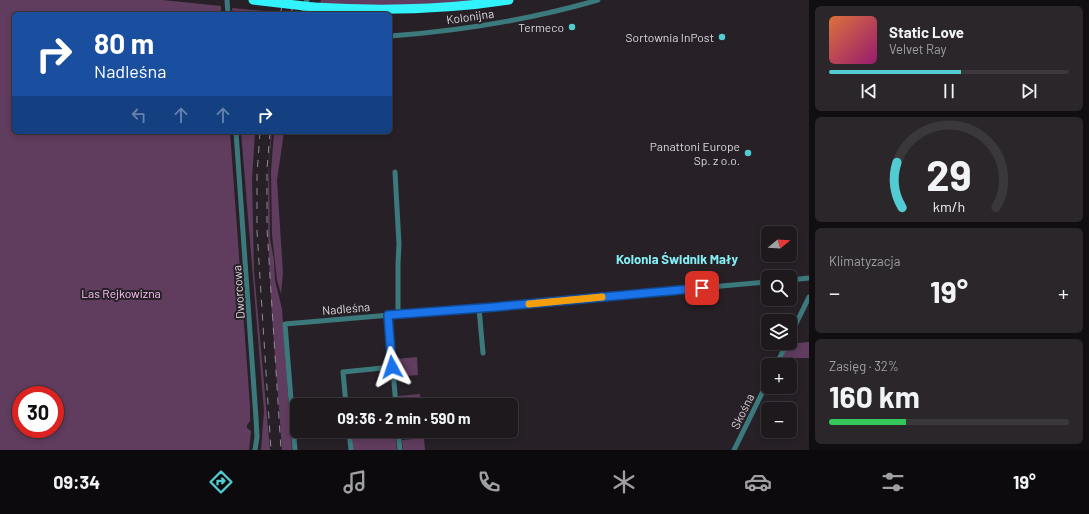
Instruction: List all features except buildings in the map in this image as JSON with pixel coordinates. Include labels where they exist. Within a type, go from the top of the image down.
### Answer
[{"type":"highway","points":[[253,0],[310,3],[352,9],[415,9],[509,0]]},
{"type":"street","points":[[227,0],[228,12]]},
{"type":"street","name":"Kolonijna","points":[[392,36],[487,25],[598,0]]},
{"type":"street","points":[[304,12],[310,3]]},
{"type":"street","name":"Dworcowa","points":[[236,134],[256,418],[257,437],[255,450]]},
{"type":"street","points":[[395,172],[399,244],[398,314]]},
{"type":"street","points":[[797,279],[809,278]]},
{"type":"street","name":"Nadleśna","points":[[295,450],[285,324],[761,283]]},
{"type":"street","points":[[797,322],[809,297]]},
{"type":"street","points":[[479,308],[483,353]]},
{"type":"street","points":[[388,315],[395,398]]},
{"type":"street","points":[[345,398],[343,372],[392,367]]},
{"type":"street","name":"Skośna","points":[[734,450],[762,394]]},
{"type":"street","points":[[350,438],[351,450]]},
{"type":"street","points":[[399,438],[400,450]]},
{"type":"green space","name":"Las Rejkowizna","points":[[0,0],[163,0],[221,6],[221,12],[12,12],[12,134],[230,134],[250,406],[250,421],[247,428],[251,431],[249,450],[0,450]]},
{"type":"green space","points":[[321,0],[489,0],[449,4],[374,7],[320,3]]},
{"type":"green space","points":[[232,8],[277,12],[233,12]]},
{"type":"green space","points":[[241,134],[255,134],[252,179],[254,271],[270,450],[261,450],[264,411]]},
{"type":"green space","points":[[271,134],[272,134],[269,162]]},
{"type":"green space","points":[[274,134],[284,134],[277,180],[283,273],[281,294],[277,280],[272,235],[271,171]]},
{"type":"green space","points":[[269,165],[270,239],[274,260],[275,280],[282,309],[292,450],[282,450],[270,291],[268,211]]},
{"type":"green space","points":[[809,342],[809,358],[782,358],[785,350],[797,350],[797,343]]},
{"type":"green space","points":[[417,357],[418,375],[396,377],[395,359]]},
{"type":"green space","points":[[420,394],[420,398],[398,398],[398,396]]},
{"type":"green space","points":[[352,438],[396,438],[397,450],[353,450]]},
{"type":"green space","points":[[424,438],[425,450],[403,450],[402,440]]},
{"type":"railway","points":[[281,12],[284,0]]},
{"type":"railway","points":[[291,12],[294,0]]},
{"type":"railway","points":[[260,134],[257,175],[257,231],[271,450]]},
{"type":"railway","points":[[270,134],[267,169],[267,228],[281,450]]},
{"type":"slow traffic","points":[[529,304],[602,297]]},
{"type":"place","name":"Termeco","points":[[572,27]]},
{"type":"place","name":"Sortownia InPost","points":[[722,37]]},
{"type":"place","name":"Panattoni Europe Sp. z o.o.","points":[[748,153]]},
{"type":"district","name":"Kolonia Świdnik Mały","points":[[677,259]]},
{"type":"route","points":[[392,367],[388,315],[702,288]]}]
